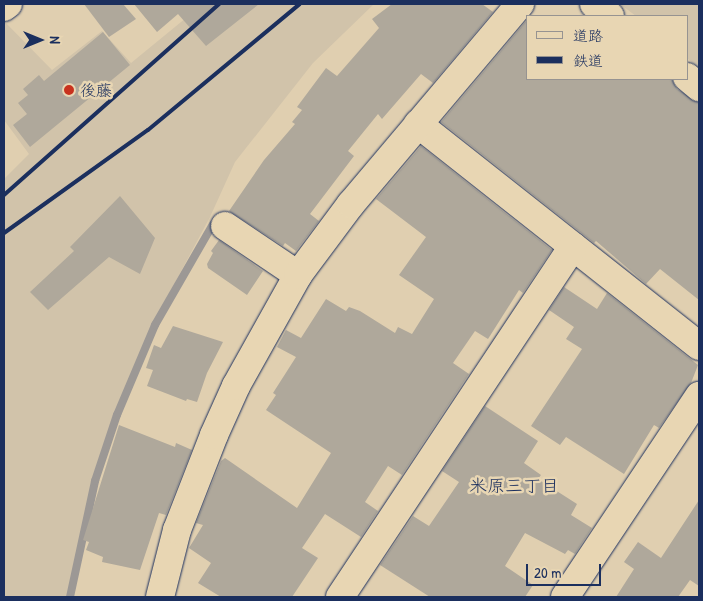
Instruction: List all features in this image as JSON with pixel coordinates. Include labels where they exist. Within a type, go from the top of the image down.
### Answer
[{"type":"street","points":[[4,7],[8,4]]},
{"type":"street","points":[[160,597],[177,530],[214,435],[236,386],[298,275],[418,124],[520,4]]},
{"type":"street","points":[[594,4],[609,15]]},
{"type":"street","points":[[688,78],[699,87]]},
{"type":"street","points":[[418,124],[699,346]]},
{"type":"street","points":[[225,226],[298,275]]},
{"type":"street","points":[[340,597],[573,246]]},
{"type":"street","points":[[565,597],[699,396]]},
{"type":"shaded area","points":[[203,4],[374,4],[313,63],[235,162],[210,217],[154,322],[114,417],[93,482],[68,597],[4,597],[4,179],[29,154],[4,120],[4,21],[52,70],[102,31],[131,63]]},
{"type":"shaded area","points":[[620,4],[699,4],[699,68],[688,59],[688,15],[635,15]]},
{"type":"building","points":[[84,4],[123,4],[136,19],[109,37]]},
{"type":"building","points":[[134,4],[259,4],[206,46],[178,14],[157,32]]},
{"type":"building","points":[[392,4],[482,4],[493,12],[433,83],[421,74],[382,119],[378,114],[348,151],[354,156],[310,214],[319,221],[296,251],[285,243],[283,246],[229,211],[264,160],[295,124],[292,122],[302,110],[297,107],[326,68],[337,76],[379,28],[372,19]]},
{"type":"building","points":[[526,21],[526,80],[672,80],[677,89],[699,102],[699,300],[660,269],[646,284],[596,241],[594,243],[441,122]]},
{"type":"building","points":[[103,32],[130,65],[30,147],[13,125],[27,114],[18,103],[28,95],[23,89],[39,75],[44,81]]},
{"type":"building","points":[[421,146],[552,250],[523,293],[519,290],[488,339],[475,331],[453,363],[469,374],[402,475],[388,466],[365,502],[378,511],[361,537],[325,514],[302,548],[318,558],[292,597],[221,597],[198,583],[211,563],[189,548],[203,525],[196,523],[221,461],[225,458],[297,508],[331,453],[266,410],[276,395],[273,393],[296,357],[277,347],[286,330],[301,338],[326,299],[346,311],[349,307],[360,311],[395,333],[398,327],[412,334],[434,299],[399,275],[426,237],[376,199]]},
{"type":"building","points":[[120,196],[155,238],[140,274],[109,257],[48,310],[30,292],[74,251],[70,247]]},
{"type":"building","points":[[219,240],[263,271],[247,295],[208,268],[207,264],[213,253],[211,251]]},
{"type":"building","points":[[564,287],[597,309],[607,293],[698,365],[691,383],[659,428],[654,425],[624,474],[566,437],[560,445],[531,426],[582,349],[566,339],[574,327],[549,310]]},
{"type":"building","points":[[173,326],[223,342],[207,373],[197,402],[187,399],[186,401],[147,386],[153,370],[146,368],[154,345],[161,348]]},
{"type":"building","points":[[485,406],[538,441],[524,463],[541,475],[538,479],[577,504],[571,515],[592,528],[575,554],[568,550],[565,554],[525,533],[505,566],[533,585],[525,597],[430,597],[380,565],[413,516],[429,526],[459,482],[442,471]]},
{"type":"building","points":[[119,425],[175,447],[176,443],[192,450],[166,515],[159,513],[140,570],[102,562],[103,557],[86,550],[89,542],[83,540]]},
{"type":"building","points":[[699,500],[699,586],[690,580],[678,597],[616,597],[634,569],[624,562],[638,542],[661,558]]},
{"type":"waterway","points":[[70,597],[95,481],[117,415],[155,325],[213,224]]},
{"type":"railway","points":[[4,195],[219,4]]},
{"type":"railway","points":[[4,233],[148,130],[300,4]]},
{"type":"place","name":"後藤","points":[[69,90]]},
{"type":"district","name":"米原三丁目","points":[[514,486]]}]
